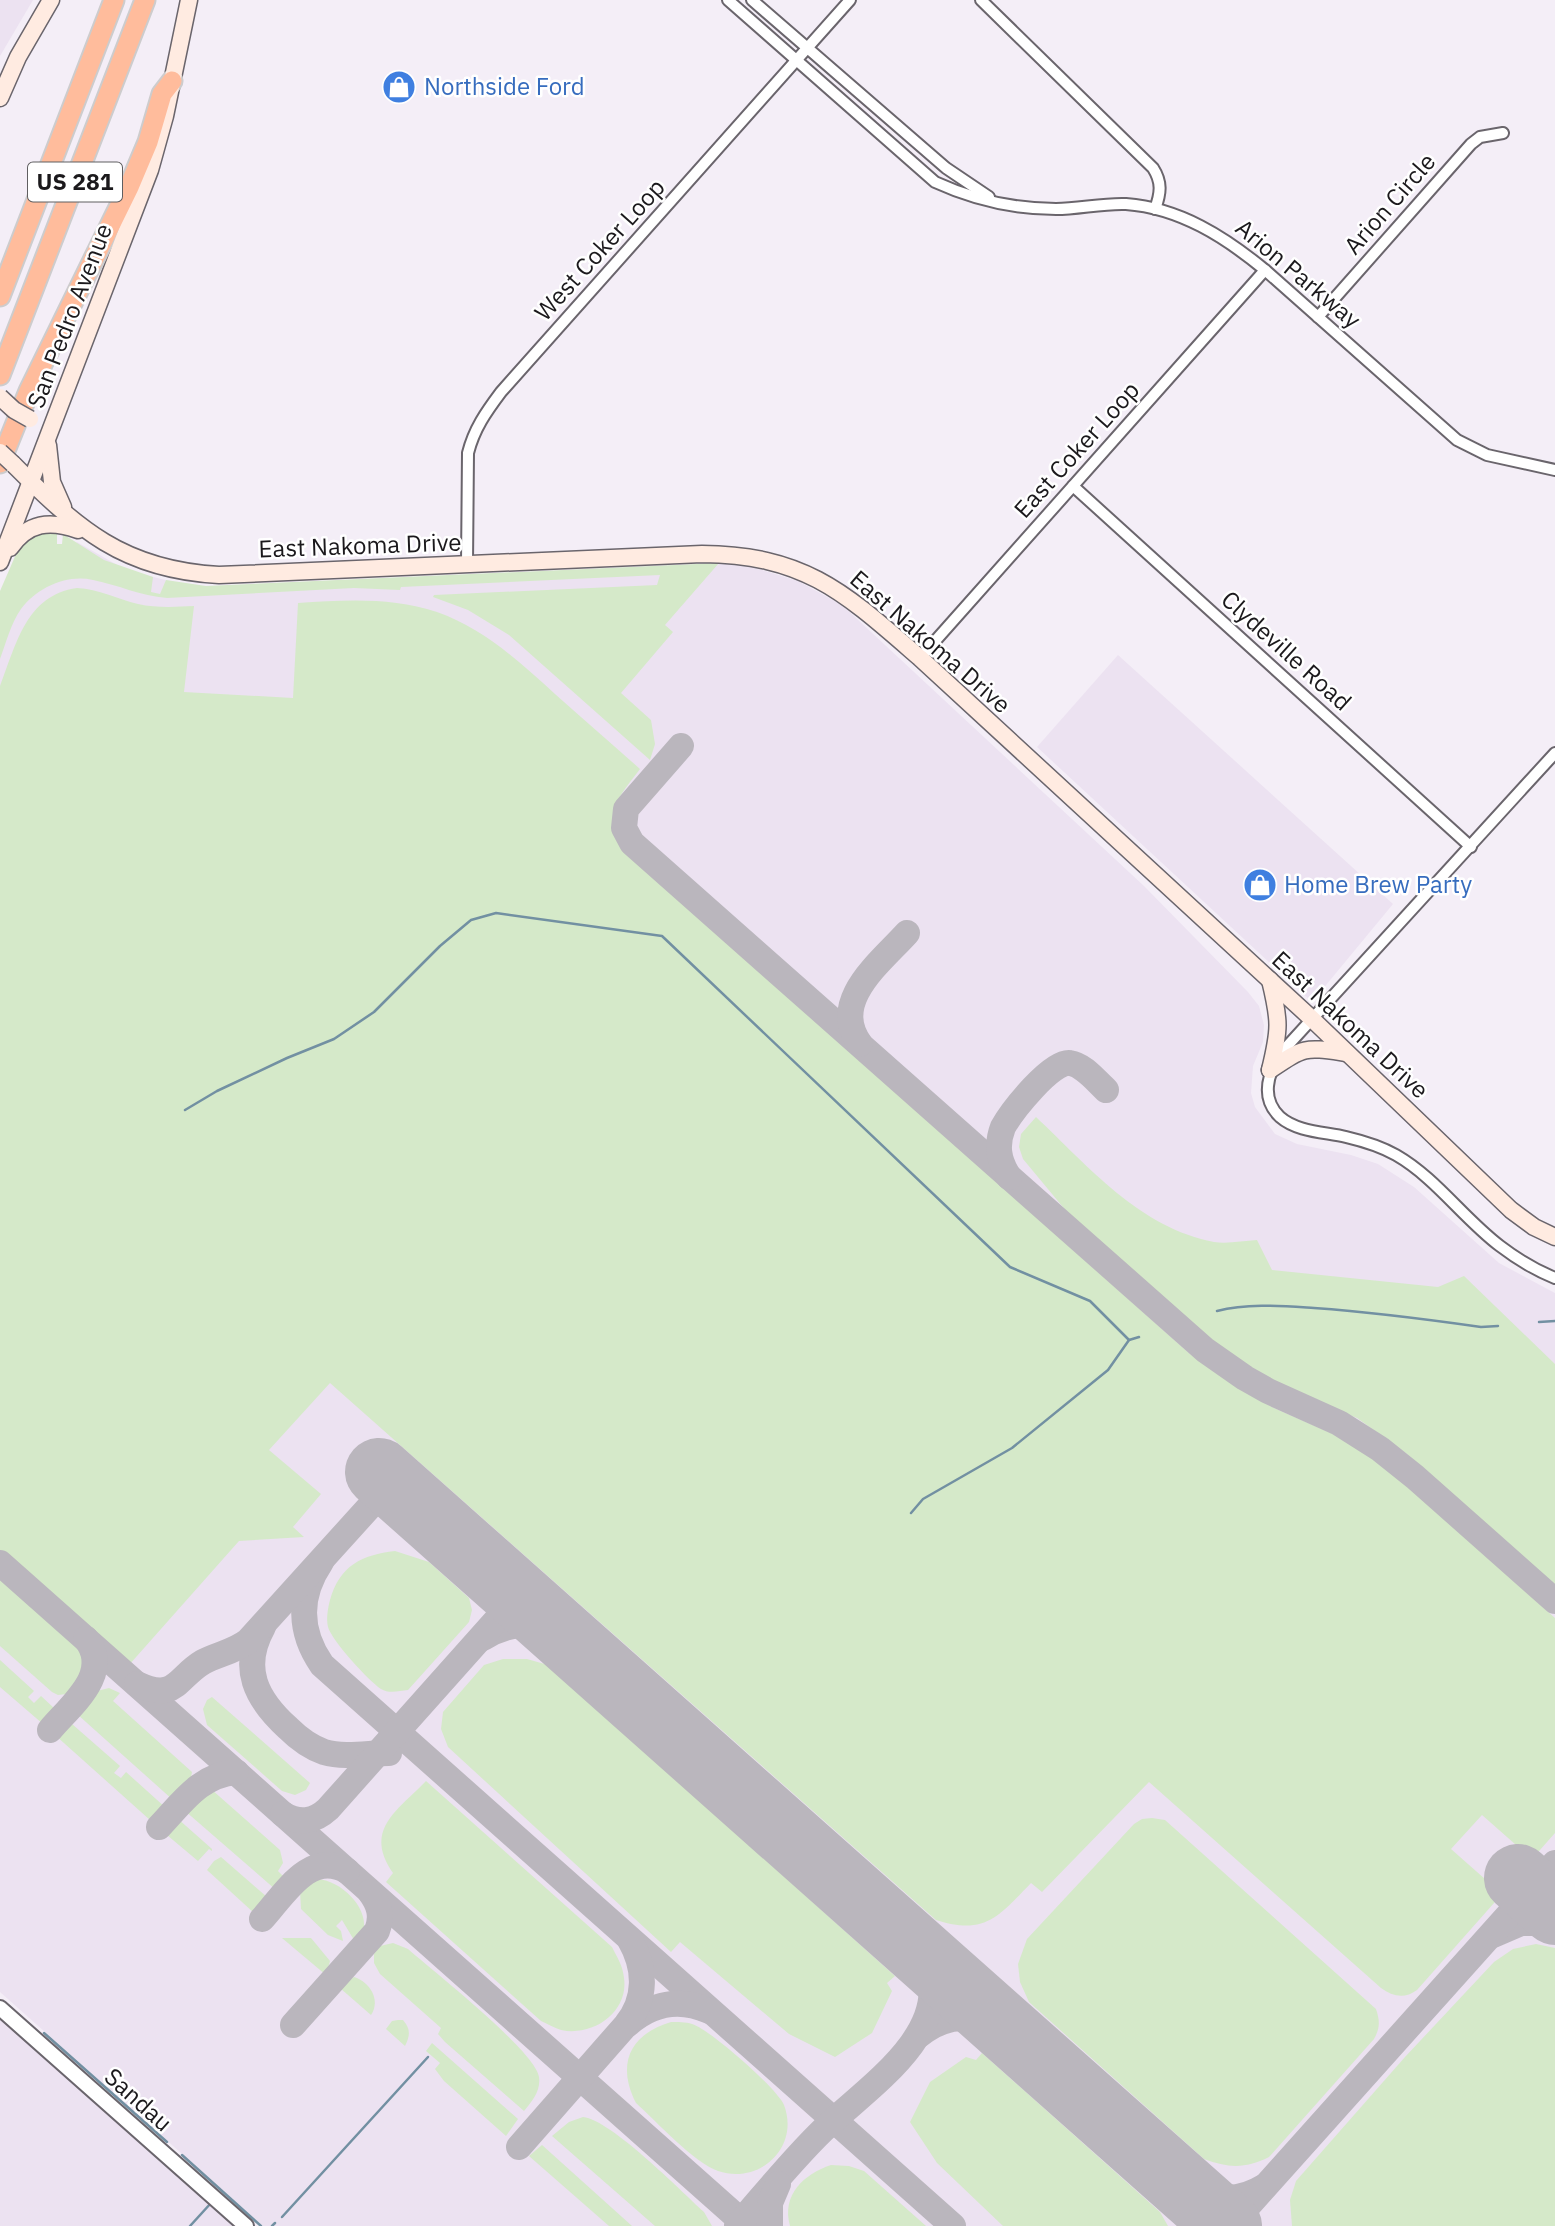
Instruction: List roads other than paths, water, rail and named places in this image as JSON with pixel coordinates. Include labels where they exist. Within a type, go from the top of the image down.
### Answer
[{"type":"highway","name":"US 281","points":[[0,296],[114,0]]},
{"type":"highway","name":"US 281","points":[[0,375],[145,0]]},
{"type":"highway","points":[[6,464],[34,380],[136,173],[162,94],[172,81]]},
{"type":"main road","points":[[0,98],[23,48],[51,0]]},
{"type":"main road","name":"San Pedro Avenue","points":[[0,562],[150,170],[161,134],[189,0]]},
{"type":"main road","points":[[0,397],[14,410],[30,419],[44,418],[60,407]]},
{"type":"main road","points":[[49,435],[50,471],[67,516]]},
{"type":"main road","name":"East Nakoma Drive","points":[[0,452],[6,464],[89,534],[132,558],[197,574],[702,554],[751,557],[798,570],[831,586],[861,607],[920,658],[1311,1018],[1511,1210],[1534,1227],[1555,1237]]},
{"type":"main road","points":[[0,562],[19,536],[37,525],[61,524],[89,534]]},
{"type":"main road","points":[[0,554],[0,562]]},
{"type":"main road","points":[[1269,980],[1279,1017],[1278,1036],[1270,1070]]},
{"type":"main road","points":[[1270,1070],[1299,1051],[1314,1048],[1347,1053]]},
{"type":"street","name":"Arion Parkway","points":[[728,0],[935,182],[962,195],[1037,208],[1127,204],[1155,209],[1207,228],[1233,244],[1265,270],[1457,440],[1487,455],[1538,468],[1555,468]]},
{"type":"street","name":"Arion Parkway","points":[[752,0],[946,168],[997,202]]},
{"type":"street","name":"West Coker Loop","points":[[467,564],[467,462],[472,436],[485,414],[501,392],[850,0]]},
{"type":"street","points":[[981,0],[1153,168],[1161,194],[1155,209]]},
{"type":"street","name":"Arion Circle","points":[[1318,317],[1471,144],[1480,137],[1503,133]]},
{"type":"street","name":"East Coker Loop","points":[[920,658],[1265,270]]},
{"type":"street","name":"Clydeville Road","points":[[1073,486],[1471,848]]},
{"type":"street","points":[[1555,753],[1471,848],[1311,1018],[1280,1054],[1267,1080],[1271,1105],[1288,1123],[1307,1130],[1365,1142],[1396,1155],[1419,1171],[1499,1245],[1532,1268],[1555,1278]]},
{"type":"street","name":"Sandau","points":[[0,2008],[246,2226]]},
{"type":"waterway","points":[[185,1110],[217,1091],[334,1039],[374,1012],[440,946],[471,920],[496,913],[662,936],[1010,1267],[1090,1301],[1129,1340]]},
{"type":"waterway","points":[[1217,1311],[1253,1306],[1290,1306],[1481,1327],[1498,1326]]},
{"type":"waterway","points":[[1539,1322],[1555,1321]]},
{"type":"waterway","points":[[911,1513],[923,1499],[1012,1448],[1108,1370],[1129,1340],[1139,1337]]},
{"type":"waterway","points":[[44,2033],[167,2142]]},
{"type":"waterway","points":[[282,2217],[428,2057]]},
{"type":"waterway","points":[[182,2155],[261,2226]]},
{"type":"waterway","points":[[190,2226],[211,2203]]},
{"type":"waterway","points":[[272,2226],[275,2223]]},
{"type":"place","name":"Northside Ford","points":[[399,87]]},
{"type":"place","name":"Home Brew Party","points":[[1260,885]]}]
